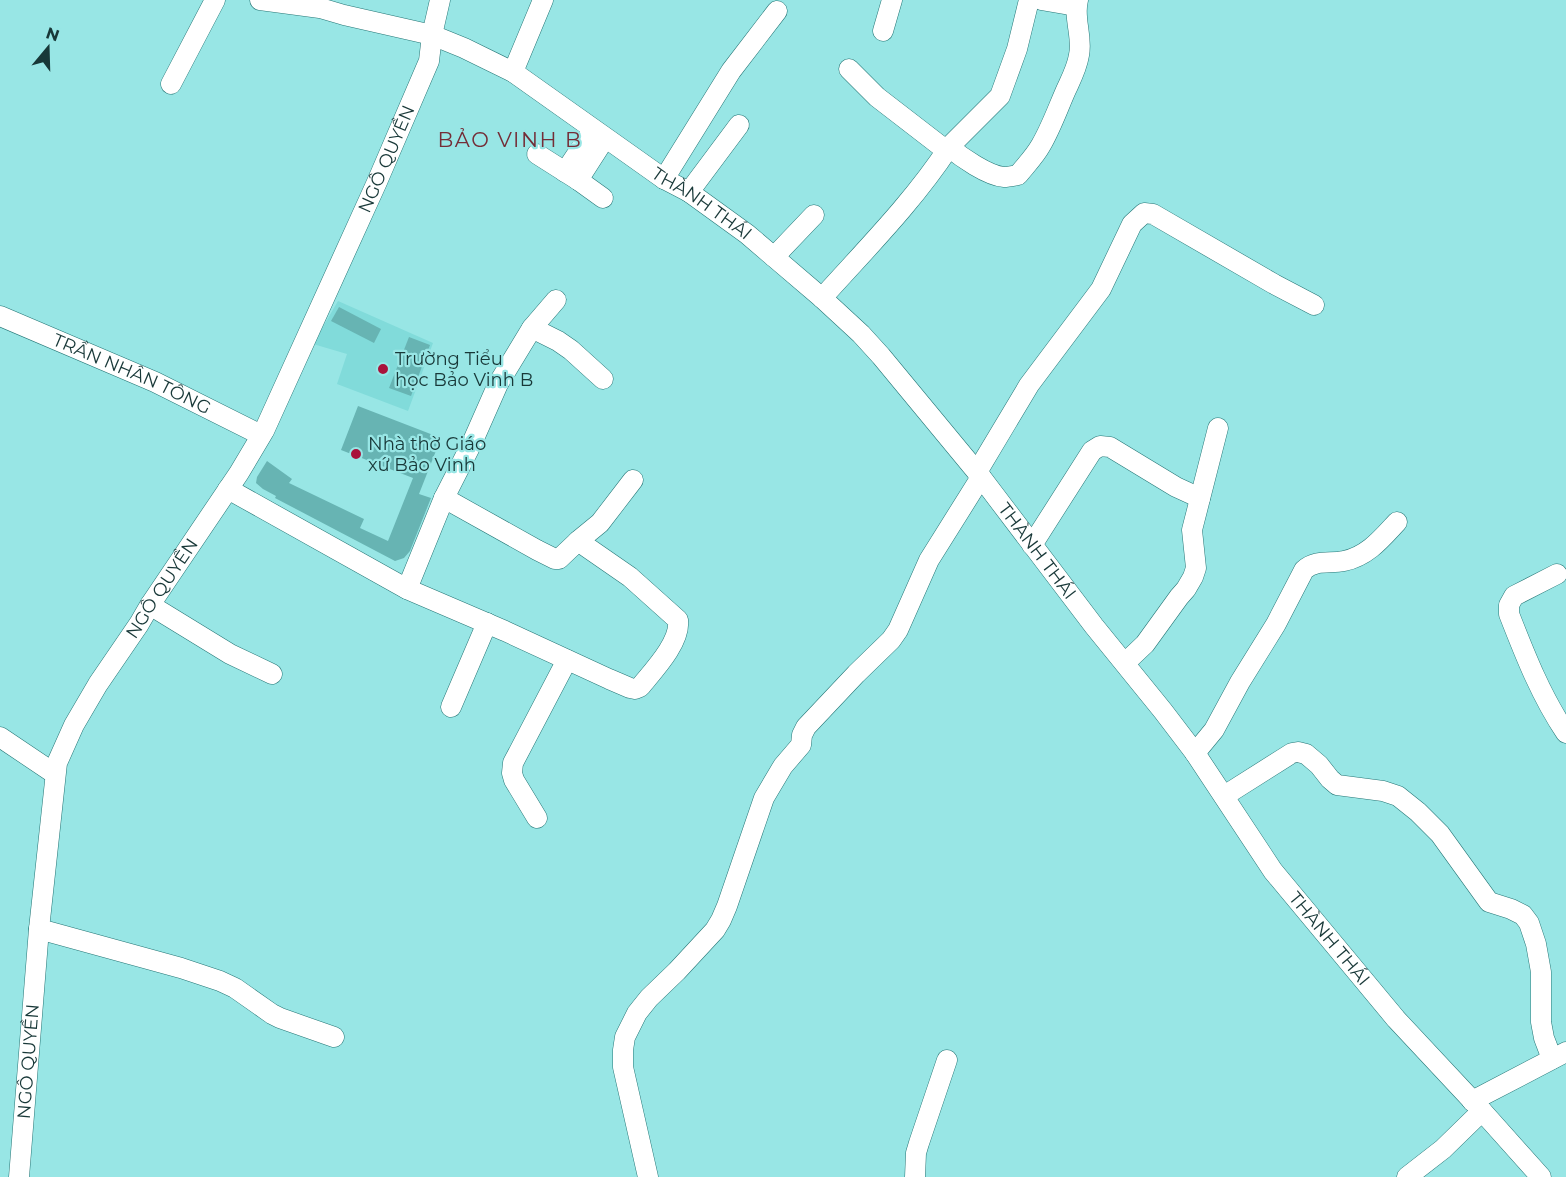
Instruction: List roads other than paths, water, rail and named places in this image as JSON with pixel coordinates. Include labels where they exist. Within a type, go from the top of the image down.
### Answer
[{"type":"street","points":[[171,84],[215,0]]},
{"type":"street","name":"THÀNH THÁI","points":[[260,0],[320,8],[432,35],[513,72],[599,134],[664,179],[689,192],[747,234],[822,298],[881,356],[979,475],[1094,626],[1195,753],[1273,871],[1396,1019],[1541,1177]]},
{"type":"street","name":"NGÔ QUYỀN","points":[[19,1177],[39,929],[55,774],[62,750],[98,684],[140,624],[150,605],[228,489],[261,435],[413,101],[429,61],[440,0]]},
{"type":"street","points":[[513,72],[543,0]]},
{"type":"street","points":[[883,30],[892,0]]},
{"type":"street","points":[[822,298],[894,219],[948,149],[1000,96],[1017,49],[1029,0]]},
{"type":"street","points":[[849,69],[877,97],[948,149],[1002,177],[1018,175],[1041,146],[1080,55],[1077,3],[1041,0]]},
{"type":"street","points":[[664,179],[731,71],[777,11]]},
{"type":"street","points":[[689,192],[739,125]]},
{"type":"street","points":[[572,176],[599,134]]},
{"type":"street","points":[[537,154],[603,198]]},
{"type":"street","points":[[648,1177],[623,1067],[625,1037],[637,1013],[715,930],[728,906],[764,798],[772,784],[783,766],[801,745],[806,727],[891,640],[929,560],[1029,385],[1101,289],[1132,224],[1144,213],[1154,214],[1314,305]]},
{"type":"street","points":[[774,257],[814,215]]},
{"type":"street","points":[[407,589],[444,498],[498,384],[532,328],[556,300]]},
{"type":"street","name":"TRẦN NHÂN TÔNG","points":[[0,316],[155,381],[261,435]]},
{"type":"street","points":[[532,328],[571,350],[603,379]]},
{"type":"street","points":[[1125,663],[1145,644],[1193,577],[1196,568],[1192,530],[1218,428]]},
{"type":"street","points":[[1032,545],[1092,451],[1100,446],[1110,447],[1200,498]]},
{"type":"street","points":[[444,498],[555,559],[562,557],[600,523],[633,480]]},
{"type":"street","points":[[228,489],[407,589],[630,688],[640,687],[665,657],[679,630],[678,620],[630,577],[578,541]]},
{"type":"street","points":[[1195,753],[1214,730],[1304,570],[1319,562],[1344,561],[1358,556],[1374,547],[1397,522]]},
{"type":"street","points":[[1557,574],[1514,597],[1509,605],[1509,614],[1535,677],[1566,733]]},
{"type":"street","points":[[150,605],[230,654],[272,674]]},
{"type":"street","points":[[451,707],[487,623]]},
{"type":"street","points":[[537,818],[514,780],[513,763],[567,660]]},
{"type":"street","points":[[0,737],[55,774]]},
{"type":"street","points":[[1224,796],[1292,753],[1306,754],[1337,785],[1383,791],[1398,796],[1440,834],[1489,902],[1523,915],[1529,923],[1536,944],[1541,972],[1541,1022],[1544,1038],[1559,1056],[1477,1106],[1443,1149],[1407,1177]]},
{"type":"street","points":[[39,929],[220,981],[235,988],[280,1018],[334,1036]]},
{"type":"street","points":[[915,1177],[916,1153],[947,1060]]},
{"type":"place","name":"Trường Tiểu học Bảo Vinh B","points":[[383,369]]},
{"type":"place","name":"Nhà thờ Giáo xứ Bảo Vinh","points":[[356,454]]},
{"type":"district","name":"BẢO VINH B","points":[[510,139]]}]
